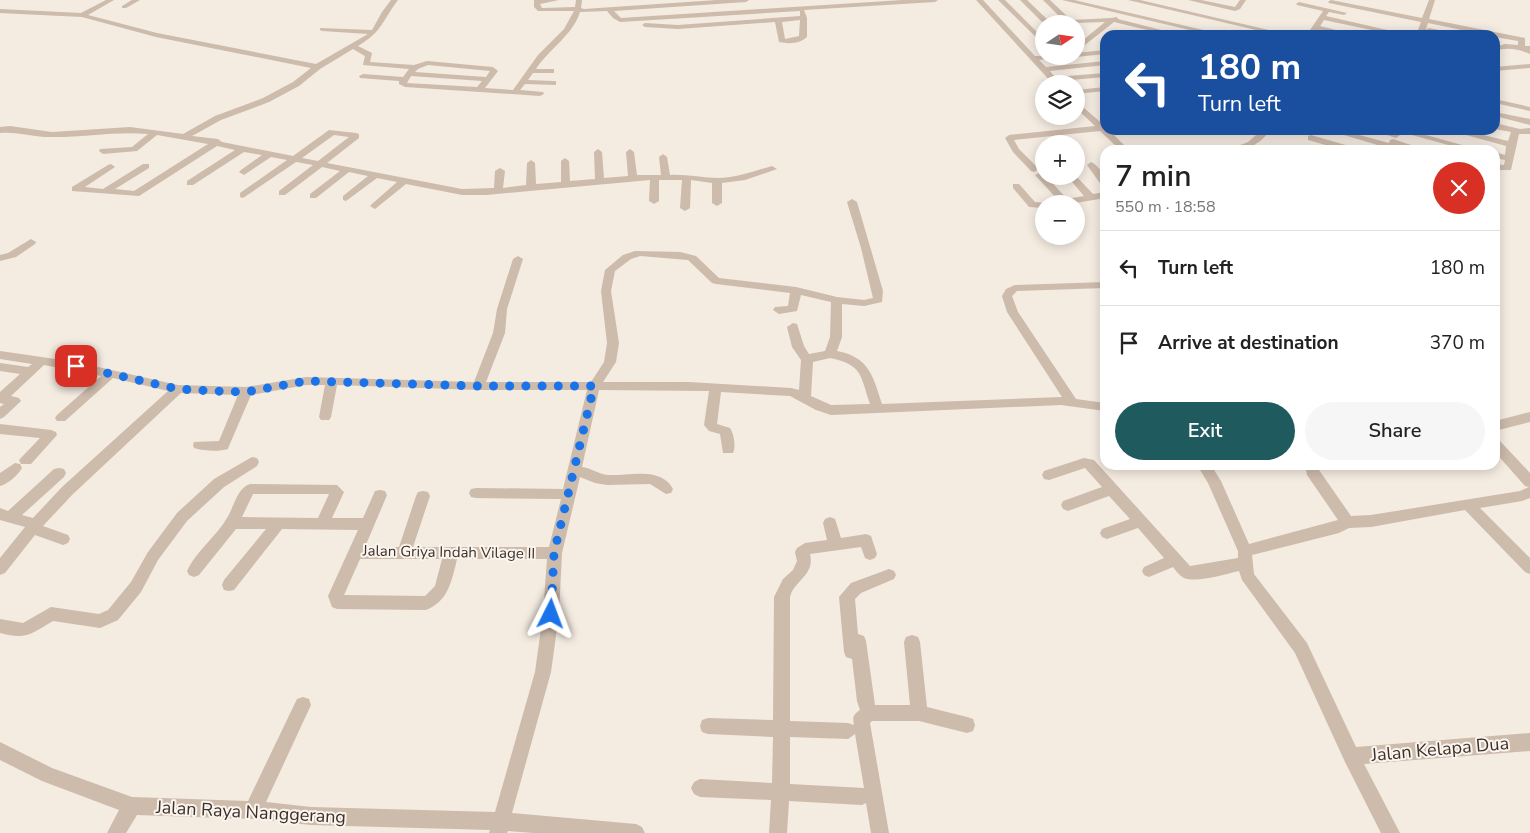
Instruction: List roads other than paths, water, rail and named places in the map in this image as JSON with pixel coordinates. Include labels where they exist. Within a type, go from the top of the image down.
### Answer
[{"type":"street","points":[[82,15],[111,0]]},
{"type":"street","points":[[124,7],[137,0]]},
{"type":"street","points":[[188,137],[224,116],[283,92],[317,67],[374,32],[395,0]]},
{"type":"street","points":[[556,0],[536,1],[540,10],[579,9],[593,11],[636,4],[746,0]]},
{"type":"street","points":[[515,92],[541,56],[564,36],[579,9],[579,0]]},
{"type":"street","points":[[592,0],[593,11]]},
{"type":"street","points":[[615,0],[613,9],[615,17],[620,20],[666,27],[804,18]]},
{"type":"street","points":[[807,0],[811,8]]},
{"type":"street","points":[[620,20],[934,0]]},
{"type":"street","points":[[979,0],[1050,75]]},
{"type":"street","points":[[1001,0],[1035,34]]},
{"type":"street","points":[[1023,0],[1037,15]]},
{"type":"street","points":[[1046,0],[1062,15]]},
{"type":"street","points":[[1067,0],[1090,21]]},
{"type":"street","points":[[1067,0],[1199,30]]},
{"type":"street","points":[[1101,30],[1134,0],[1258,30]]},
{"type":"street","points":[[1191,0],[1233,9],[1238,8],[1242,1],[1229,0]]},
{"type":"street","points":[[1420,30],[1432,0]]},
{"type":"street","points":[[1314,30],[1332,1],[1479,30]]},
{"type":"street","points":[[87,2],[103,4]]},
{"type":"street","points":[[716,2],[726,24]]},
{"type":"street","points":[[1299,4],[1377,20]]},
{"type":"street","points":[[778,20],[780,38],[786,41],[803,37],[804,18],[801,9]]},
{"type":"street","points":[[1411,10],[1424,18]]},
{"type":"street","points":[[0,11],[82,15],[156,35],[317,67]]},
{"type":"street","points":[[1322,17],[1382,30]]},
{"type":"street","points":[[1085,21],[1112,20],[1155,30]]},
{"type":"street","points":[[1004,27],[1035,25]]},
{"type":"street","points":[[1106,27],[1118,30]]},
{"type":"street","points":[[322,29],[374,32]]},
{"type":"street","points":[[1086,42],[1100,31]]},
{"type":"street","points":[[1095,34],[1100,36]]},
{"type":"street","points":[[1500,35],[1525,40],[1530,48]]},
{"type":"street","points":[[1500,48],[1525,40]]},
{"type":"street","points":[[1525,40],[1530,52]]},
{"type":"street","points":[[1086,42],[1100,46]]},
{"type":"street","points":[[1500,45],[1505,46]]},
{"type":"street","points":[[352,46],[368,55],[366,63],[369,64],[415,67],[427,63],[493,69],[494,71],[479,90]]},
{"type":"street","points":[[1085,52],[1100,52]]},
{"type":"street","points":[[1044,69],[1100,63]]},
{"type":"street","points":[[1500,69],[1530,66]]},
{"type":"street","points":[[415,67],[402,82],[405,85],[540,94]]},
{"type":"street","points":[[1518,68],[1530,74]]},
{"type":"street","points":[[531,71],[551,71]]},
{"type":"street","points":[[1085,77],[1100,75]]},
{"type":"street","points":[[363,76],[487,79]]},
{"type":"street","points":[[523,82],[553,83]]},
{"type":"street","points":[[1085,91],[1100,90]]},
{"type":"street","points":[[1500,102],[1530,109]]},
{"type":"street","points":[[1085,112],[1100,127]]},
{"type":"street","points":[[1500,115],[1530,122]]},
{"type":"street","points":[[1500,127],[1525,133],[1530,131]]},
{"type":"street","points":[[1034,169],[1010,142],[1009,138],[1100,128]]},
{"type":"street","points":[[0,130],[10,129],[52,135],[97,131],[156,132],[218,142],[269,154],[462,192],[656,177],[687,177],[717,181],[742,178],[772,169]]},
{"type":"street","points":[[1500,167],[1508,168],[1511,144],[1516,131]]},
{"type":"street","points":[[103,151],[134,149],[156,132]]},
{"type":"street","points":[[243,196],[332,132],[356,136],[282,193]]},
{"type":"street","points":[[1109,135],[1120,145]]},
{"type":"street","points":[[1249,145],[1261,135]]},
{"type":"street","points":[[1315,135],[1340,145]]},
{"type":"street","points":[[1366,135],[1439,145]]},
{"type":"street","points":[[1473,135],[1511,144]]},
{"type":"street","points":[[1394,139],[1409,145]]},
{"type":"street","points":[[111,167],[75,189],[136,194],[218,142]]},
{"type":"street","points":[[190,183],[244,148]]},
{"type":"street","points":[[598,152],[600,180]]},
{"type":"street","points":[[630,152],[633,178]]},
{"type":"street","points":[[244,172],[269,154]]},
{"type":"street","points":[[1500,156],[1508,158]]},
{"type":"street","points":[[663,157],[666,177]]},
{"type":"street","points":[[565,161],[566,185]]},
{"type":"street","points":[[531,163],[531,188]]},
{"type":"street","points":[[1091,165],[1100,177]]},
{"type":"street","points":[[104,192],[146,166]]},
{"type":"street","points":[[313,196],[348,169]]},
{"type":"street","points":[[498,190],[500,171]]},
{"type":"street","points":[[346,198],[375,175]]},
{"type":"street","points":[[654,202],[656,177]]},
{"type":"street","points":[[685,208],[687,177]]},
{"type":"street","points":[[742,178],[744,190]]},
{"type":"street","points":[[375,206],[404,181]]},
{"type":"street","points":[[717,181],[717,203]]},
{"type":"street","points":[[1049,185],[1058,195]]},
{"type":"street","points":[[1080,185],[1090,196]]},
{"type":"street","points":[[1016,186],[1035,206]]},
{"type":"street","points":[[1085,197],[1100,195]]},
{"type":"street","points":[[499,827],[543,672],[551,614],[554,553],[570,494],[594,386],[610,362],[613,343],[606,291],[610,270],[627,256],[639,254],[686,256],[700,264],[716,281],[742,286],[796,290],[837,300],[864,303],[874,302],[878,300],[879,294],[871,260],[852,202]]},
{"type":"street","points":[[0,258],[18,253],[31,242]]},
{"type":"street","points":[[478,386],[499,333],[502,309],[518,258]]},
{"type":"street","points":[[1072,402],[1013,312],[1007,296],[1010,290],[1015,288],[1100,285]]},
{"type":"street","points":[[779,310],[793,309],[796,290]]},
{"type":"street","points":[[830,354],[836,337],[837,300]]},
{"type":"street","points":[[793,327],[798,347],[807,360],[805,398]]},
{"type":"street","points":[[807,360],[830,354],[854,360],[863,371],[877,407]]},
{"type":"street","points":[[0,355],[110,374],[178,389],[246,392],[306,381],[478,386],[716,388],[791,392],[805,398],[811,404],[831,410],[1072,402],[1100,406]]},
{"type":"street","points":[[0,399],[42,362]]},
{"type":"street","points":[[0,367],[31,371]]},
{"type":"street","points":[[61,418],[110,374]]},
{"type":"street","points":[[325,417],[332,381]]},
{"type":"street","points":[[716,388],[710,425],[713,428],[726,431],[728,450]]},
{"type":"street","points":[[0,569],[34,526],[67,491],[178,389]]},
{"type":"street","points":[[199,445],[223,446],[246,392]]},
{"type":"street","points":[[0,399],[15,401],[0,414]]},
{"type":"street","points":[[1500,425],[1530,417]]},
{"type":"street","points":[[0,429],[51,435],[0,481]]},
{"type":"street","points":[[1500,449],[1530,482]]},
{"type":"street","points":[[0,626],[14,630],[26,630],[32,628],[51,614],[100,621],[108,618],[118,611],[130,595],[153,556],[182,517],[218,483],[252,462]]},
{"type":"street","points":[[1049,476],[1088,463],[1175,560],[1186,571],[1192,573],[1339,527],[1346,522],[1371,521],[1522,496],[1530,492]]},
{"type":"street","points":[[1207,470],[1214,481],[1245,557],[1247,576],[1293,636],[1307,659],[1351,756],[1391,833]]},
{"type":"street","points":[[1312,470],[1344,514],[1346,522]]},
{"type":"street","points":[[575,471],[585,472],[595,478],[607,480],[653,479],[666,489]]},
{"type":"street","points":[[5,516],[58,473]]},
{"type":"street","points":[[194,571],[232,523],[245,495],[250,489],[332,489],[337,492],[322,524]]},
{"type":"street","points":[[1068,505],[1113,489]]},
{"type":"street","points":[[476,493],[570,494]]},
{"type":"street","points":[[367,524],[380,495]]},
{"type":"street","points":[[404,554],[423,496]]},
{"type":"street","points":[[1468,504],[1530,568]]},
{"type":"street","points":[[5,516],[34,526],[62,539]]},
{"type":"street","points":[[1107,533],[1141,521]]},
{"type":"street","name":"Jalan Griya Indah Vilage II","points":[[232,523],[367,524],[356,553],[554,553]]},
{"type":"street","points":[[229,585],[279,523]]},
{"type":"street","points":[[830,523],[836,544]]},
{"type":"street","points":[[778,833],[782,598],[784,588],[788,582],[799,574],[804,561],[802,552],[805,549],[866,540],[870,554]]},
{"type":"street","points":[[356,553],[336,596],[336,602],[426,603],[435,600],[451,554]]},
{"type":"street","points":[[1149,570],[1175,560]]},
{"type":"street","points":[[889,574],[856,588],[847,597],[858,711],[866,716],[919,713],[968,725]]},
{"type":"street","points":[[858,641],[880,833]]},
{"type":"street","points":[[912,642],[919,713]]},
{"type":"street","points":[[253,810],[303,706]]},
{"type":"street","points":[[708,726],[848,731]]},
{"type":"street","name":"Jalan Kelapa Dua","points":[[1351,756],[1530,742]]},
{"type":"street","name":"Jalan Raya Nanggerang","points":[[0,751],[48,775],[132,806],[253,810],[311,816],[636,833]]},
{"type":"street","points":[[700,788],[862,796]]},
{"type":"street","points":[[116,833],[132,806]]}]
